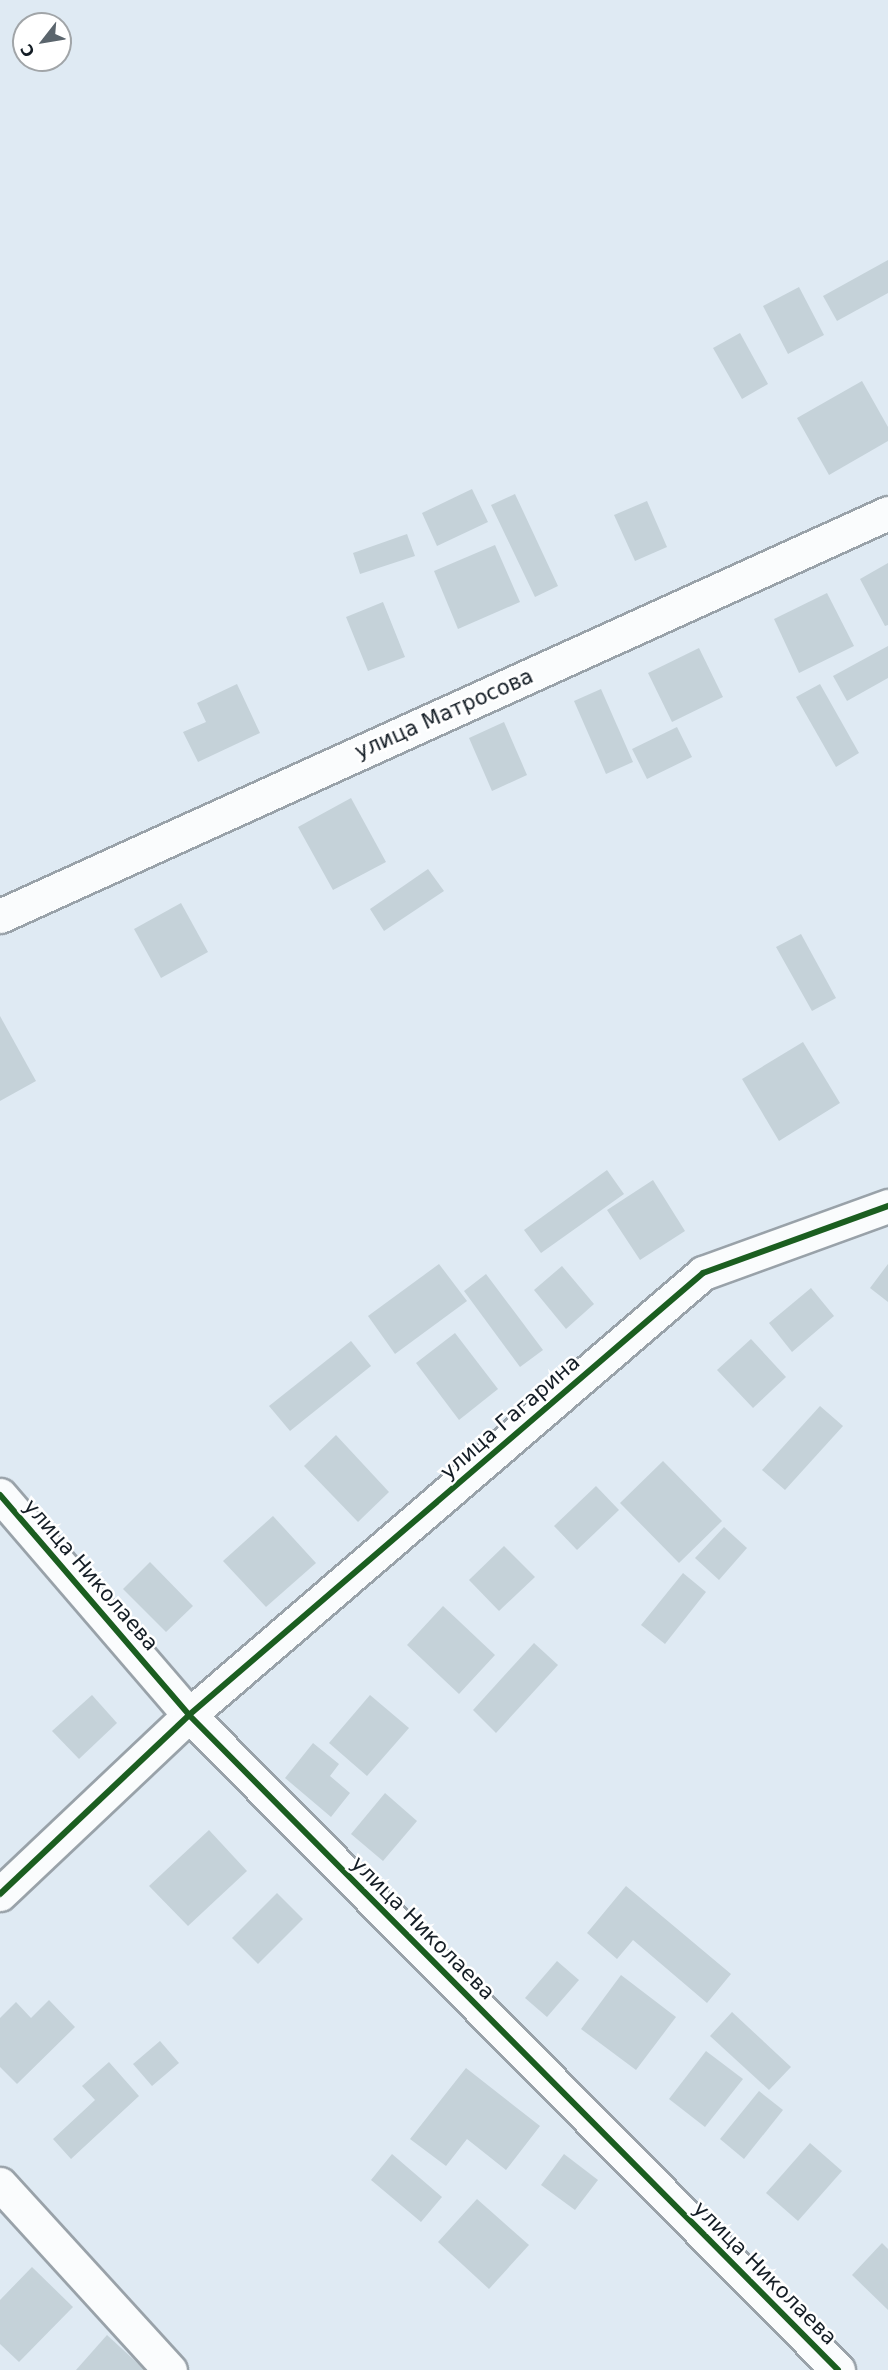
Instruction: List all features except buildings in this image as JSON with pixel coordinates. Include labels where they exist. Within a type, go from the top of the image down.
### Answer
[{"type":"street","name":"улица Матросова","points":[[0,916],[888,513]]},
{"type":"street","name":"улица Гагарина","points":[[0,1894],[189,1715],[703,1273],[888,1206]]},
{"type":"street","name":"улица Николаева","points":[[0,1495],[189,1715],[838,2370]]},
{"type":"street","points":[[0,2184],[170,2370]]},
{"type":"cycle path","points":[[0,1894],[189,1715],[703,1273],[888,1206]]},
{"type":"cycle path","points":[[0,1495],[189,1715],[838,2370]]}]
